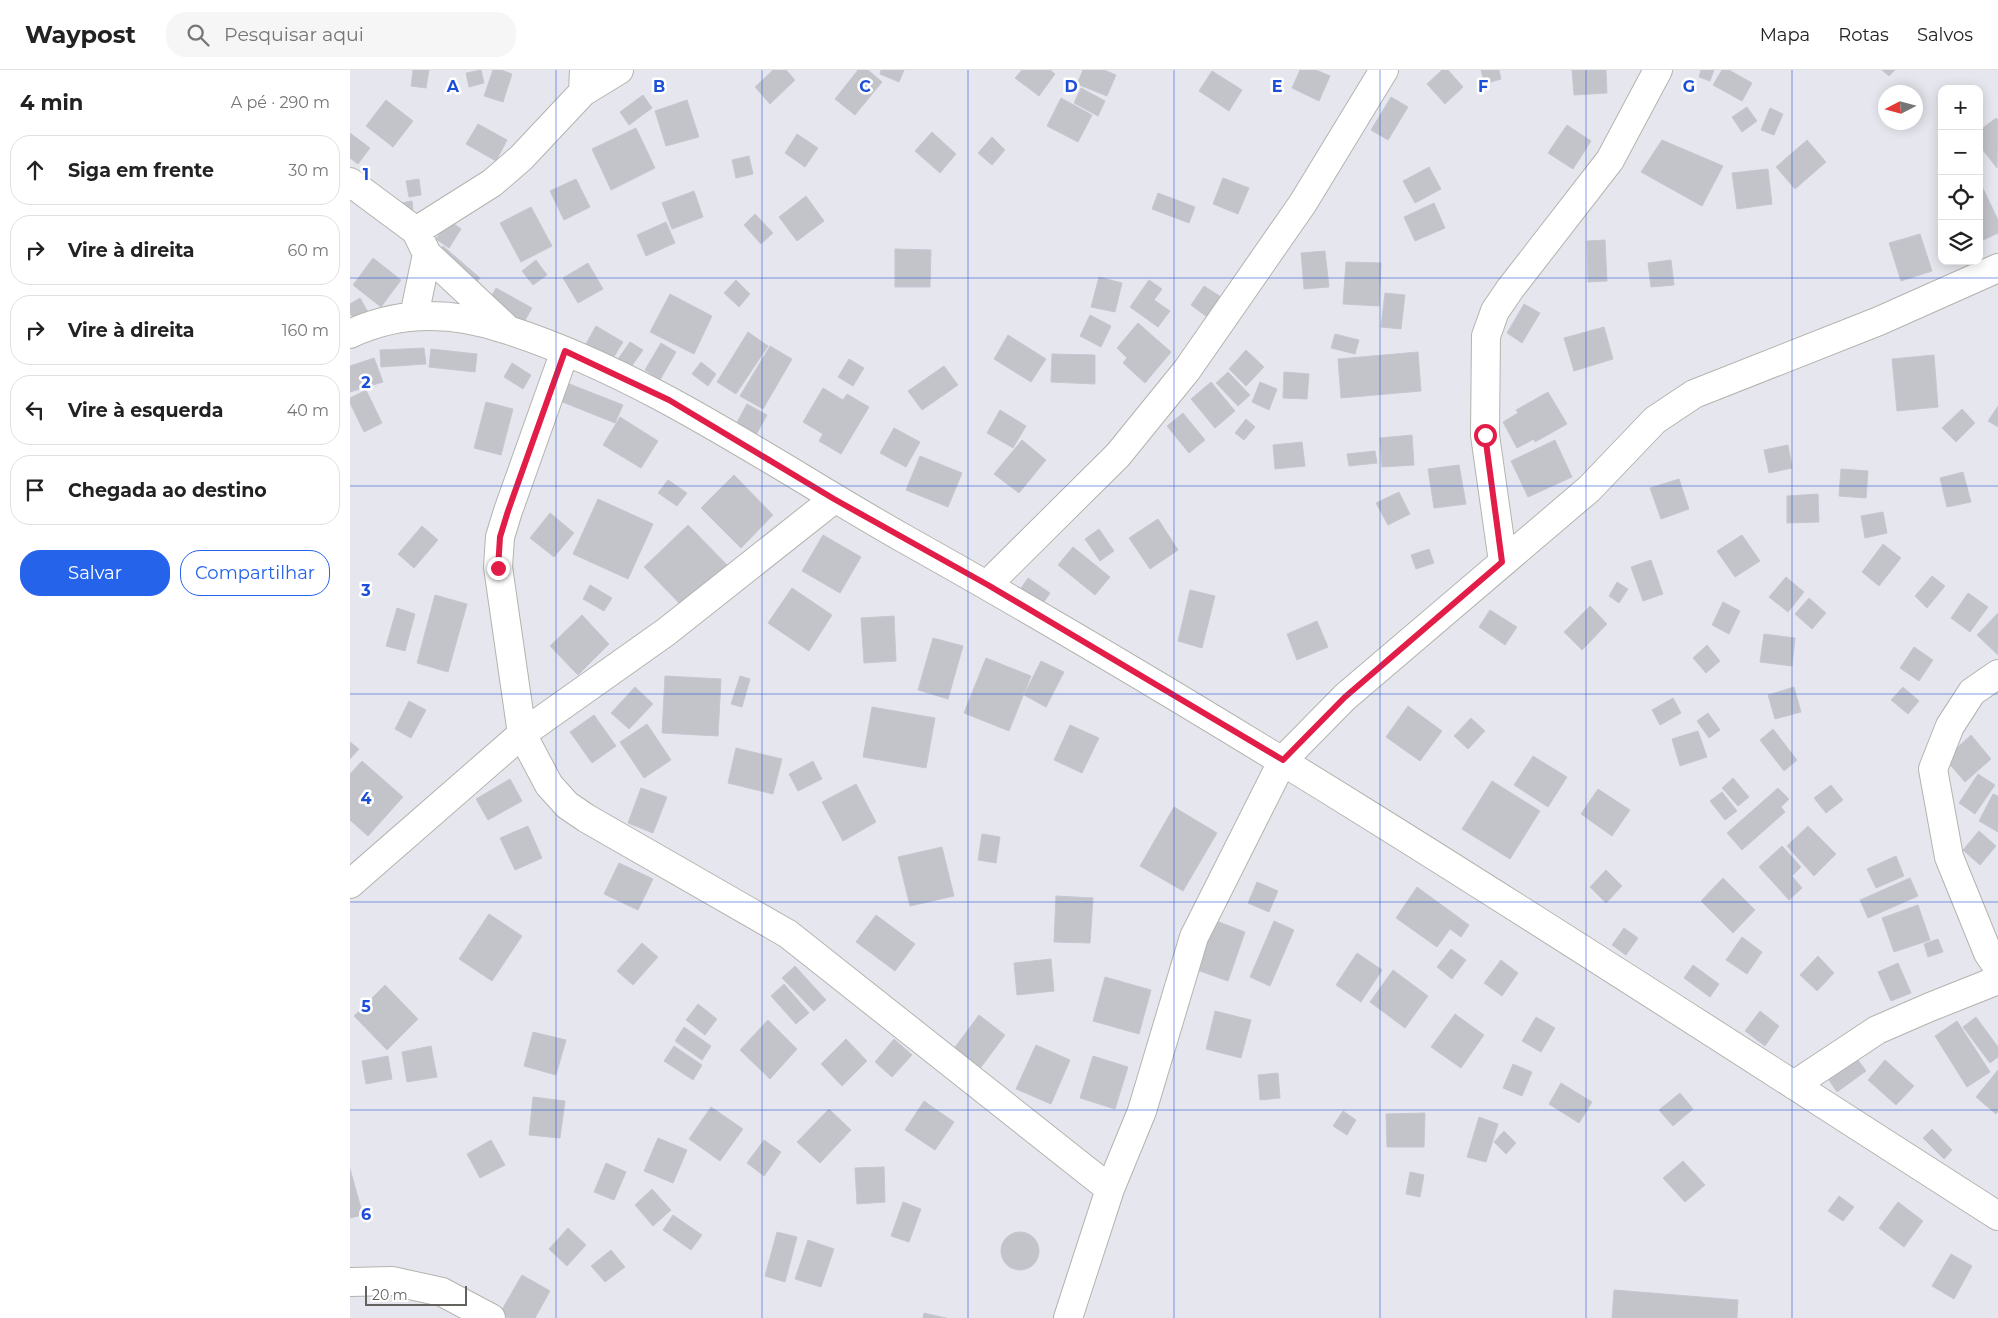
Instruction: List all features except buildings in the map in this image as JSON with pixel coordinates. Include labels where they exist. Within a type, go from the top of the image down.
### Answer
[{"type":"street","points":[[414,316],[421,243],[520,158],[584,81],[619,70]]},
{"type":"street","points":[[988,585],[1118,455],[1187,370],[1303,203],[1384,70]]},
{"type":"street","points":[[1502,562],[1485,435],[1486,336],[1496,311],[1510,289],[1610,160],[1658,70]]},
{"type":"street","points":[[350,182],[421,243],[507,329]]},
{"type":"street","points":[[1068,1318],[1110,1189],[1142,1111],[1194,937],[1283,760],[1345,697],[1589,488],[1655,420],[1694,394],[1879,321],[1998,268]]},
{"type":"street","points":[[350,334],[370,325],[414,316],[471,320],[507,329],[565,351],[669,400],[834,499],[988,585],[1283,760],[1998,1216]]},
{"type":"street","points":[[565,351],[500,537],[498,568],[522,734],[550,785],[567,805],[683,875],[788,934],[1110,1189]]},
{"type":"street","points":[[350,884],[522,734],[666,632],[834,499]]},
{"type":"street","points":[[1998,674],[1972,692],[1950,726],[1933,769],[1949,857],[1988,953],[1998,968]]},
{"type":"street","points":[[1794,1085],[1877,1030],[1998,980]]},
{"type":"street","points":[[350,1282],[392,1282],[442,1292],[491,1318]]},
{"type":"route","points":[[498,568],[500,537],[508,511],[565,351],[669,400],[834,499],[988,585],[1135,674],[1283,760],[1345,697],[1502,562],[1485,435]]}]
